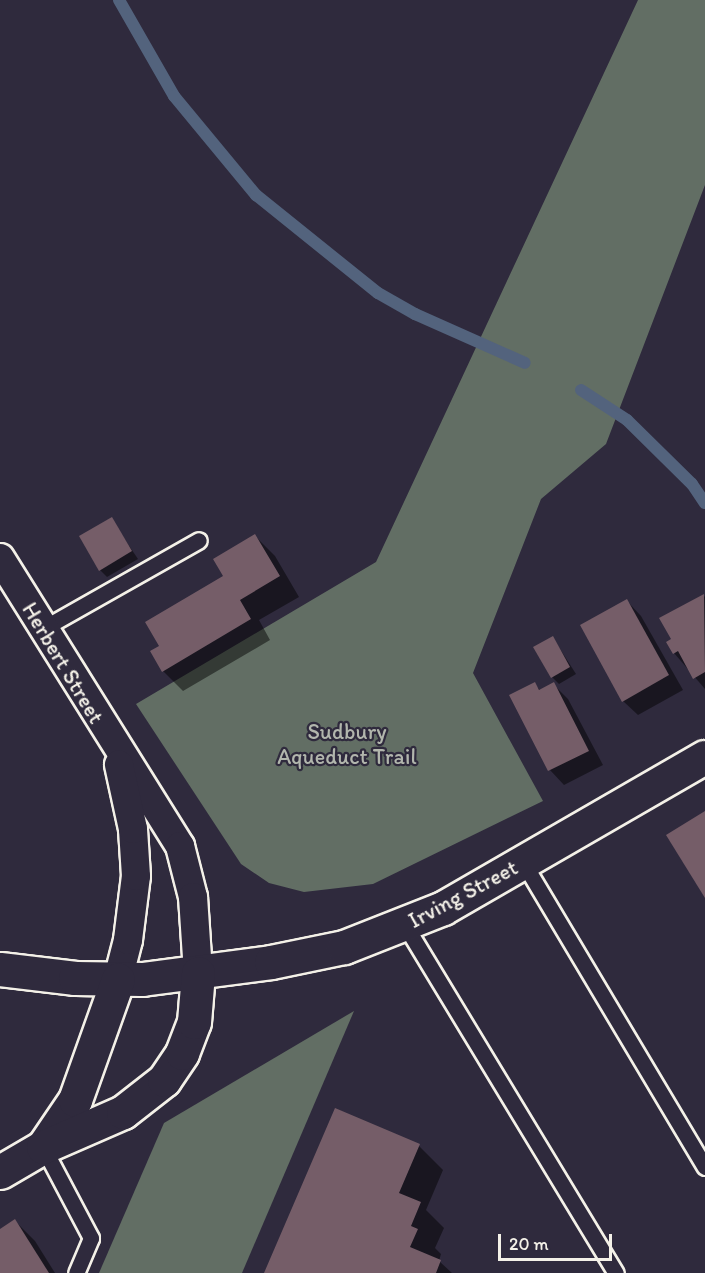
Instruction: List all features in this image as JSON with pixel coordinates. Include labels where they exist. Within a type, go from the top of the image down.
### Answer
[{"type":"street","name":"Herbert Street","points":[[0,558],[109,737],[171,831],[187,862],[198,973]]},
{"type":"street","name":"Herbert Street","points":[[109,737],[124,784],[135,852],[132,920],[118,980]]},
{"type":"street","name":"Irving Street","points":[[0,969],[118,980],[198,973],[321,953],[405,925],[523,862],[705,757]]},
{"type":"street","points":[[0,1172],[43,1146],[123,1112],[164,1080],[182,1053],[194,1022],[198,973]]},
{"type":"street","points":[[43,1146],[75,1100],[118,980]]},
{"type":"lane","points":[[42,629],[199,540]]},
{"type":"lane","points":[[523,862],[705,1167]]},
{"type":"lane","points":[[405,925],[616,1273]]},
{"type":"lane","points":[[43,1146],[91,1238],[76,1273]]},
{"type":"green space","name":"Sudbury Aqueduct Trail","points":[[638,0],[705,0],[705,185],[606,444],[541,499],[473,673],[543,801],[373,884],[304,892],[269,883],[241,864],[136,704],[376,562]]},
{"type":"green space","points":[[354,1011],[242,1273],[99,1273],[164,1123]]},
{"type":"building","points":[[112,517],[132,551],[99,571],[79,536]]},
{"type":"building","points":[[255,534],[280,576],[240,600],[251,619],[162,672],[150,651],[159,646],[145,622],[223,576],[213,559]]},
{"type":"building","points":[[704,594],[705,672],[693,679],[678,651],[673,654],[666,642],[671,639],[659,618]]},
{"type":"building","points":[[627,599],[669,675],[622,702],[580,625]]},
{"type":"building","points":[[553,636],[570,667],[551,678],[533,647]]},
{"type":"building","points":[[535,682],[539,690],[554,682],[589,751],[548,771],[509,695]]},
{"type":"building","points":[[705,811],[705,898],[666,835]]},
{"type":"building","points":[[335,1108],[420,1144],[399,1193],[421,1202],[411,1226],[418,1229],[410,1247],[441,1260],[436,1273],[264,1273]]},
{"type":"building","points":[[15,1219],[49,1273],[0,1273],[0,1229]]},
{"type":"waterway","points":[[119,0],[174,96],[256,195],[378,293],[415,314],[525,363]]},
{"type":"waterway","points":[[581,390],[627,420],[692,484],[705,503]]}]
